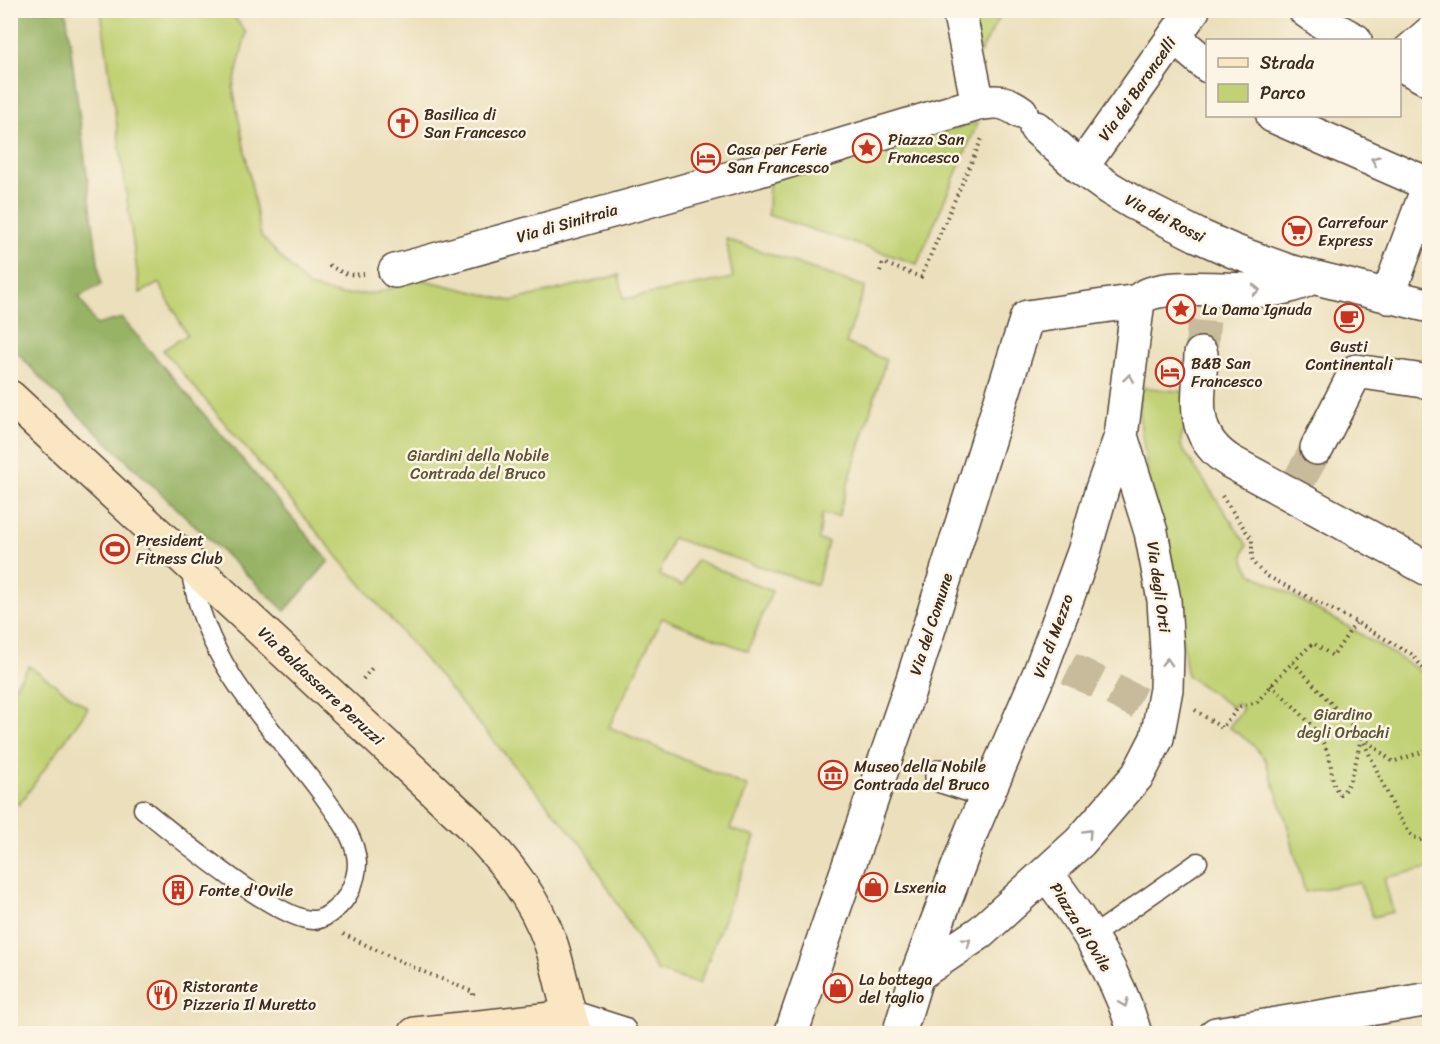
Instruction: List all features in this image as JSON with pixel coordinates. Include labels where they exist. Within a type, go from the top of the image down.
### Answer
[{"type":"street","points":[[959,10],[1008,111]]},
{"type":"street","name":"Via dei Baroncelli","points":[[1082,168],[1193,10]]},
{"type":"street","points":[[1316,21],[1353,39]]},
{"type":"street","points":[[1401,58],[1430,33]]},
{"type":"street","points":[[1174,37],[1206,64]]},
{"type":"street","points":[[1401,65],[1430,80]]},
{"type":"street","name":"Via dei Rossi","points":[[1008,111],[1109,188],[1165,220],[1233,251],[1311,278],[1430,306]]},
{"type":"street","name":"Via di Sinitraia","points":[[395,271],[740,175],[1008,111]]},
{"type":"street","points":[[1275,117],[1429,184],[1389,297]]},
{"type":"street","points":[[1138,301],[1154,292],[1205,298],[1278,289],[1311,278]]},
{"type":"street","name":"Via degli Orti","points":[[1046,873],[1086,835],[1138,775],[1157,738],[1156,702],[1167,629],[1159,566],[1146,513],[1121,436],[1138,301]]},
{"type":"street","name":"Via del Comune","points":[[791,1034],[913,679],[1028,317],[1138,301]]},
{"type":"street","points":[[1201,354],[1199,420],[1207,441],[1220,455],[1295,488],[1428,569]]},
{"type":"street","points":[[1317,448],[1356,371],[1430,382]]},
{"type":"street","name":"Via Baldassarre Peruzzi","points":[[10,398],[444,799],[499,855],[529,895],[542,921],[561,978],[572,1025]]},
{"type":"street","name":"Via di Mezzo","points":[[917,975],[989,791],[1055,671],[1084,552],[1121,436]]},
{"type":"street","points":[[942,776],[989,791]]},
{"type":"street","name":"Piazza di Ovile","points":[[917,975],[981,932],[1046,873],[1091,937],[1119,992],[1135,1034]]},
{"type":"street","points":[[899,1034],[917,975]]},
{"type":"street","points":[[1216,1034],[1365,1022],[1430,999]]},
{"type":"street","points":[[415,1034],[572,1025],[620,1034]]},
{"type":"lane","points":[[143,809],[242,885],[287,912],[314,920],[335,910],[350,892],[357,861],[347,830],[231,675],[209,634],[196,598],[189,565]]},
{"type":"lane","points":[[1091,937],[1198,862]]},
{"type":"path","points":[[880,271],[883,263],[921,277],[1008,111]]},
{"type":"path","points":[[1216,487],[1252,540],[1250,554],[1258,568],[1411,654],[1430,676]]},
{"type":"path","points":[[1156,702],[1222,728],[1239,707],[1257,702],[1293,662],[1313,644],[1333,656],[1356,622]]},
{"type":"path","points":[[1293,662],[1361,736],[1394,762],[1430,749]]},
{"type":"path","points":[[1271,685],[1307,721],[1321,740],[1330,760],[1335,789],[1340,794],[1346,788],[1357,757],[1361,736]]},
{"type":"path","points":[[1361,736],[1396,812],[1404,824],[1415,838],[1430,839]]},
{"type":"path","points":[[314,920],[410,966],[472,992],[473,999]]},
{"type":"green space","points":[[11,10],[66,11],[101,285],[79,296],[96,325],[122,318],[329,561],[285,611],[50,388],[11,346]]},
{"type":"green space","name":"Giardini della Nobile Contrada del Bruco","points":[[101,11],[230,11],[246,33],[233,88],[261,236],[309,287],[341,295],[376,293],[420,279],[511,301],[619,275],[624,299],[733,278],[726,239],[865,287],[846,343],[886,360],[838,517],[822,514],[819,540],[828,542],[817,585],[672,538],[659,575],[683,586],[696,560],[772,591],[748,651],[662,618],[609,727],[748,787],[730,829],[755,837],[699,984],[657,971],[585,849],[163,350],[187,335],[159,283],[140,293]]},
{"type":"green space","points":[[971,11],[1003,11],[980,53]]},
{"type":"green space","points":[[978,122],[917,264],[768,215],[769,176]]},
{"type":"green space","name":"Giardino degli Orbachi","points":[[1139,387],[1193,393],[1192,424],[1182,434],[1182,448],[1247,545],[1244,559],[1251,573],[1347,626],[1424,673],[1429,634],[1429,868],[1384,878],[1393,912],[1373,917],[1359,882],[1305,892],[1286,820],[1265,759],[1251,743],[1229,727],[1243,709],[1236,703],[1232,707],[1187,675],[1174,571],[1148,475],[1139,414]]},
{"type":"green space","points":[[29,666],[88,708],[19,805],[11,798],[11,692]]},
{"type":"tunnel","points":[[1201,354],[1205,307]]},
{"type":"tunnel","points":[[1298,482],[1317,448]]},
{"type":"tunnel","points":[[1069,668],[1139,703]]},
{"type":"place","name":"Basilica di San Francesco","points":[[403,123]]},
{"type":"place","name":"Piazza San Francesco","points":[[867,148]]},
{"type":"place","name":"Casa per Ferie San Francesco","points":[[706,158]]},
{"type":"place","name":"Carrefour Express","points":[[1297,231]]},
{"type":"place","name":"La Dama Ignuda","points":[[1181,309]]},
{"type":"place","name":"Gusti Continentali","points":[[1349,318]]},
{"type":"place","name":"B&B San Francesco","points":[[1170,372]]},
{"type":"place","name":"President Fitness Club","points":[[115,549]]},
{"type":"place","name":"Museo della Nobile Contrada del Bruco","points":[[833,775]]},
{"type":"place","name":"Lsxenia","points":[[873,887]]},
{"type":"place","name":"Fonte d'Ovile","points":[[178,890]]},
{"type":"place","name":"La bottega del taglio","points":[[838,988]]},
{"type":"place","name":"Ristorante Pizzeria Il Muretto","points":[[162,995]]}]
